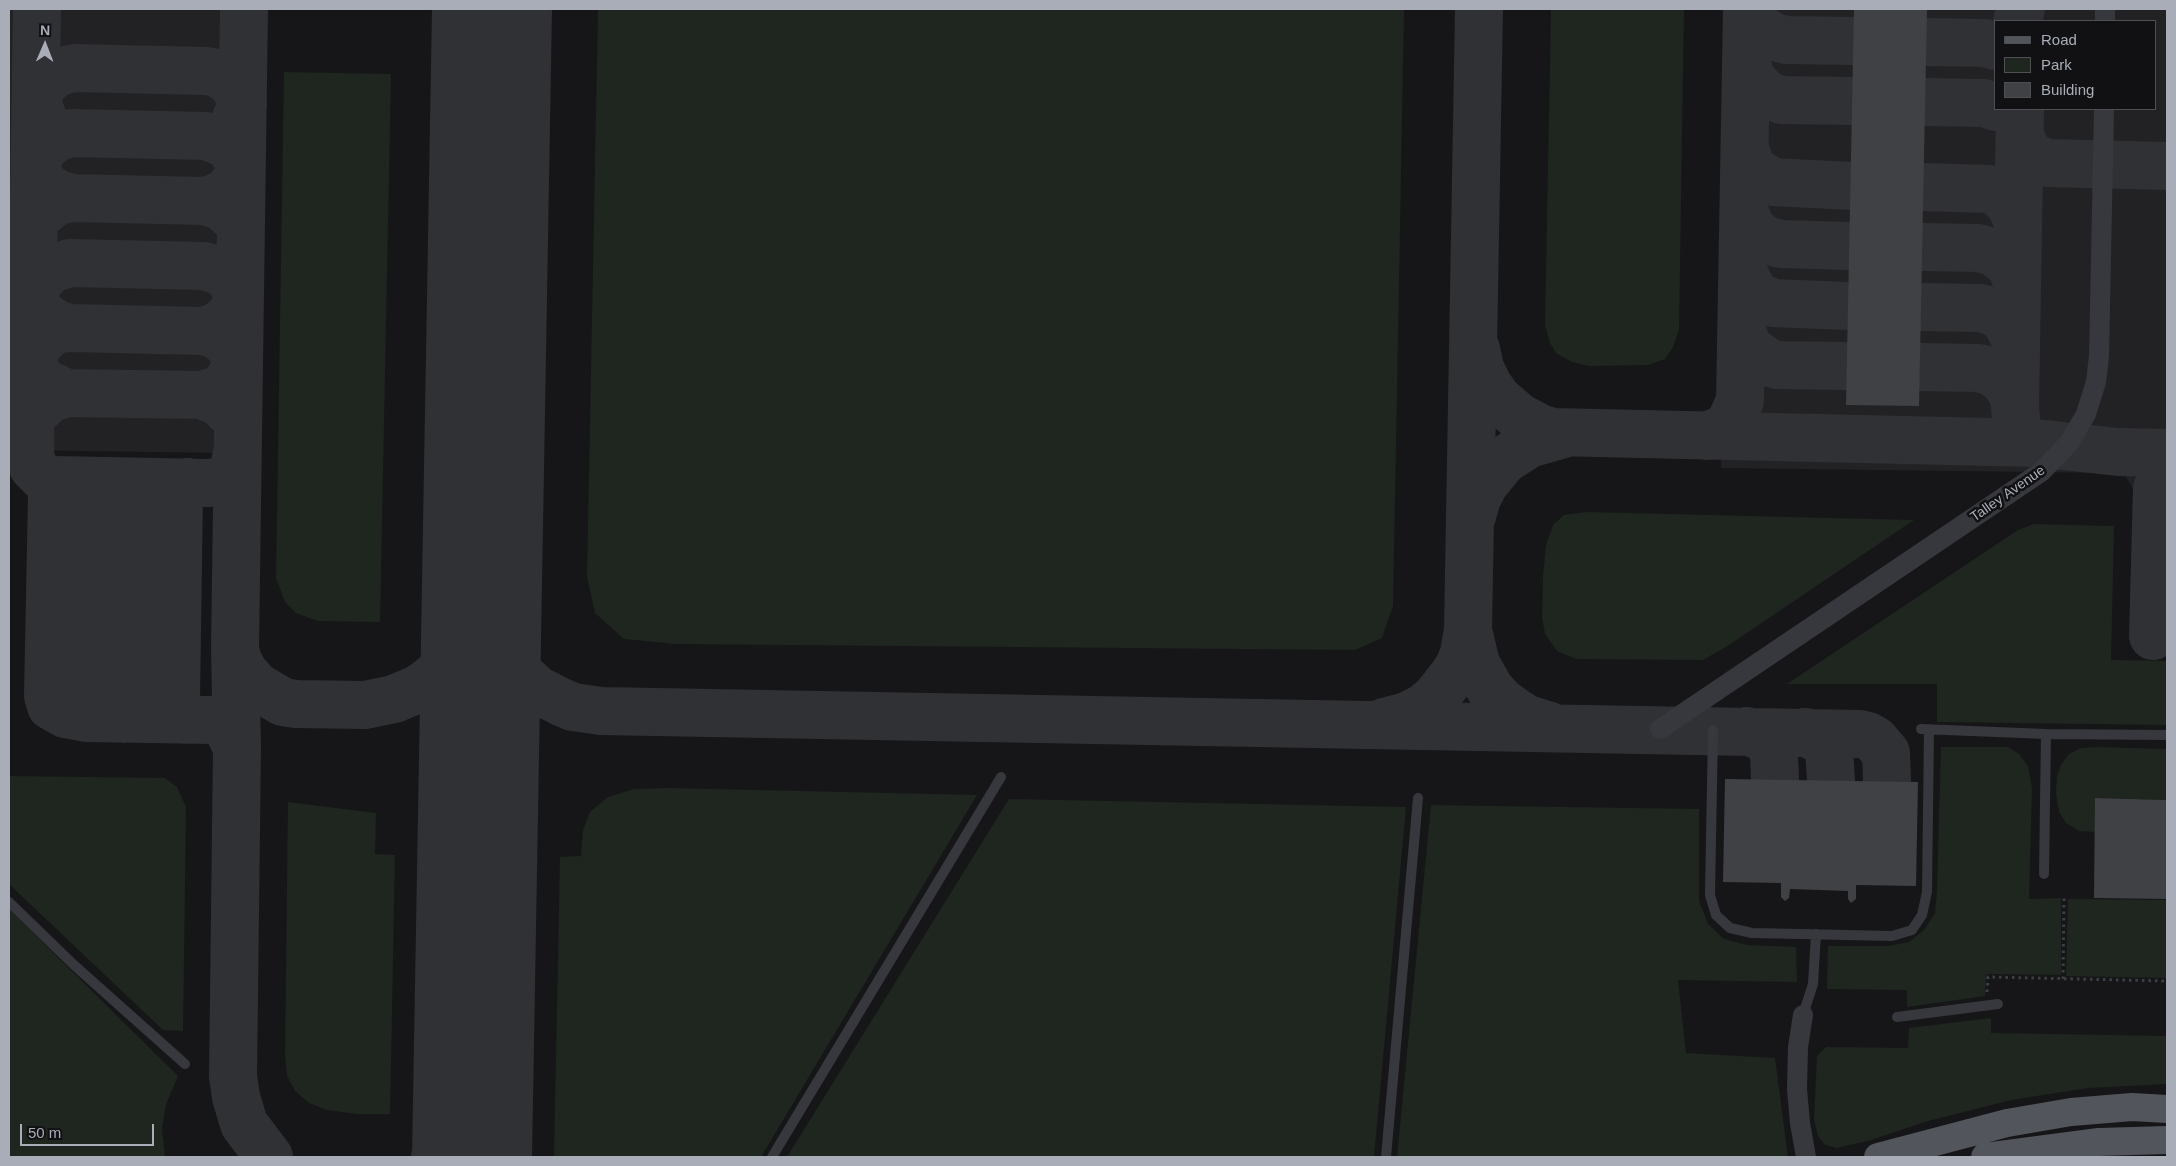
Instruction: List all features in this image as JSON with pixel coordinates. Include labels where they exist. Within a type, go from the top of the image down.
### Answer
[{"type":"main road","points":[[1878,1157],[2007,1123],[2053,1115],[2132,1108],[2167,1110]]},
{"type":"main road","points":[[1985,1157],[2099,1142],[2167,1140]]},
{"type":"street","name":"Talley Avenue","points":[[1660,729],[2041,472],[2069,443],[2086,414],[2096,382],[2100,356],[2104,110]]},
{"type":"street","points":[[1803,1015],[1798,1047],[1797,1089],[1806,1157]]},
{"type":"lane","points":[[1713,730],[1710,895],[1716,915],[1730,928],[1752,933],[1892,936],[1912,930],[1922,915],[1927,892],[1925,729],[2046,734],[2167,735]]},
{"type":"lane","points":[[2044,874],[2046,734]]},
{"type":"lane","points":[[772,1157],[1001,777]]},
{"type":"lane","points":[[1386,1157],[1418,798]]},
{"type":"lane","points":[[9,902],[74,966],[186,1064]]},
{"type":"lane","points":[[1803,1015],[1813,984],[1816,934]]},
{"type":"lane","points":[[1898,1017],[1998,1004]]},
{"type":"path","points":[[2063,979],[2064,896]]},
{"type":"path","points":[[1987,1005],[1988,977],[2167,981]]},
{"type":"shaded area","points":[[9,9],[231,9],[223,453],[9,450]]},
{"type":"shaded area","points":[[1730,9],[2167,9],[2167,640],[2130,639],[2133,489],[2126,477],[2113,473],[1721,468]]},
{"type":"green space","points":[[598,9],[1404,9],[1393,606],[1382,638],[1355,650],[676,644],[624,639],[595,613],[587,577]]},
{"type":"green space","points":[[1551,9],[1684,9],[1679,329],[1673,347],[1665,359],[1648,365],[1589,366],[1572,362],[1556,353],[1550,343],[1545,325]]},
{"type":"green space","points":[[284,72],[391,74],[380,622],[318,621],[296,613],[285,602],[276,578]]},
{"type":"green space","points":[[1586,512],[1914,520],[1726,647],[1703,660],[1576,659],[1557,651],[1545,634],[1542,617],[1543,577],[1546,545],[1553,525],[1564,515]]},
{"type":"green space","points":[[2034,524],[2114,526],[2111,660],[2167,661],[2167,725],[1937,722],[1937,684],[1787,684],[2018,530]]},
{"type":"green space","points":[[1941,747],[2008,747],[2019,754],[2028,766],[2032,788],[2029,899],[2061,898],[2061,975],[1986,974],[1985,996],[1907,1007],[1907,990],[1827,989],[1828,946],[1889,946],[1909,942],[1924,930],[1935,913]]},
{"type":"green space","points":[[2081,748],[2167,749],[2167,800],[2096,798],[2095,832],[2079,831],[2066,823],[2059,812],[2056,794],[2057,776],[2061,765],[2069,754]]},
{"type":"green space","points":[[9,776],[165,778],[177,787],[186,807],[183,1031],[163,1030],[9,884]]},
{"type":"green space","points":[[669,788],[977,795],[761,1157],[554,1157],[560,857],[581,856],[583,830],[590,812],[608,797],[634,789]]},
{"type":"green space","points":[[1009,799],[1406,807],[1374,1157],[787,1157]]},
{"type":"green space","points":[[288,802],[376,813],[375,854],[395,855],[390,1114],[356,1114],[327,1110],[309,1103],[295,1091],[287,1076],[285,1055]]},
{"type":"green space","points":[[1431,805],[1699,809],[1699,901],[1708,924],[1724,939],[1747,945],[1796,947],[1797,982],[1678,980],[1686,1053],[1775,1058],[1788,1157],[1397,1157]]},
{"type":"green space","points":[[2068,899],[2167,900],[2167,978],[2066,976]]},
{"type":"green space","points":[[9,909],[178,1076],[166,1104],[162,1129],[165,1157],[9,1157]]},
{"type":"green space","points":[[1991,1018],[1991,1033],[2167,1036],[2167,1084],[2088,1088],[2011,1100],[1928,1121],[1871,1140],[1837,1148],[1825,1145],[1818,1136],[1814,1120],[1817,1056],[1826,1047],[1908,1048],[1909,1028]]},
{"type":"building","points":[[1854,9],[1927,9],[1919,406],[1846,405]]},
{"type":"building","points":[[1725,779],[1918,782],[1916,886],[1856,885],[1856,899],[1851,903],[1848,899],[1848,891],[1790,889],[1789,898],[1785,901],[1781,897],[1781,883],[1723,882]]},
{"type":"building","points":[[2095,798],[2167,800],[2167,899],[2094,898]]},
{"type":"taxiway","points":[[37,9],[30,454],[33,467],[43,477],[55,480],[208,483],[222,481],[229,477],[234,467],[237,453]]},
{"type":"taxiway","points":[[244,9],[235,649],[238,661],[244,672],[256,686],[283,702],[296,704],[365,705],[394,699],[418,689],[428,682],[440,672],[459,649],[473,620],[481,581]]},
{"type":"taxiway","points":[[1479,9],[1468,630],[1476,664],[1490,689],[1502,702],[1527,719],[1550,726]]},
{"type":"taxiway","points":[[1706,436],[1722,430],[1730,423],[1740,401],[1747,9]]},
{"type":"taxiway","points":[[1749,9],[1753,21],[1758,27],[1774,37],[1786,40],[1853,41]]},
{"type":"taxiway","points":[[2017,20],[2021,9]]},
{"type":"taxiway","points":[[1926,42],[1985,43],[1994,46]]},
{"type":"taxiway","points":[[1746,64],[1753,81],[1772,97],[1782,100],[1852,101]]},
{"type":"taxiway","points":[[42,115],[36,101],[44,83],[58,72],[74,68],[207,71],[217,73],[230,81],[239,94],[243,104],[236,118]]},
{"type":"taxiway","points":[[1925,102],[1984,103],[1994,107]]},
{"type":"taxiway","points":[[2020,110],[2015,407],[2017,432],[2023,439],[2036,443],[2118,452],[2167,453]]},
{"type":"taxiway","points":[[72,198],[58,194],[47,187],[39,177],[35,165],[44,148],[57,137],[72,133],[206,136],[227,144],[236,156],[241,168],[237,179],[227,192],[204,201]]},
{"type":"taxiway","points":[[2020,137],[2030,156],[2048,163],[2167,166]]},
{"type":"taxiway","points":[[1745,149],[1750,164],[1756,172],[1773,182],[1851,186]]},
{"type":"taxiway","points":[[1923,187],[1989,189],[1999,194],[2010,204],[2018,222]]},
{"type":"taxiway","points":[[43,212],[55,202],[72,198],[204,201],[221,206],[232,216]]},
{"type":"taxiway","points":[[1744,210],[1751,228],[1765,240],[1781,244],[1849,246]]},
{"type":"taxiway","points":[[1922,247],[1978,248],[1994,252],[2011,266],[2017,282]]},
{"type":"taxiway","points":[[71,328],[58,325],[41,313],[32,295],[38,283],[51,269],[70,263],[204,266],[220,271],[231,280],[239,298],[235,310],[224,321],[216,327],[203,331]]},
{"type":"taxiway","points":[[1743,271],[1757,296],[1773,303],[1848,306]]},
{"type":"taxiway","points":[[1921,307],[1980,308],[1995,312],[2006,321],[2016,341]]},
{"type":"taxiway","points":[[67,393],[45,383],[35,371],[31,359],[39,344],[48,335],[58,329],[71,328],[203,331],[217,335],[229,345],[238,362],[228,382],[216,391],[201,395]]},
{"type":"taxiway","points":[[1742,330],[1747,345],[1752,351],[1768,362],[1777,365],[1847,366]]},
{"type":"taxiway","points":[[1476,349],[1480,368],[1488,385],[1498,399],[1519,417],[1542,429],[1554,432],[2036,443]]},
{"type":"taxiway","points":[[1920,367],[1978,368],[1991,371],[2005,382],[2015,398]]},
{"type":"taxiway","points":[[40,408],[49,399],[67,393],[201,395],[219,402],[228,411]]},
{"type":"taxiway","points":[[1472,516],[1477,498],[1485,483],[1504,460],[1529,444],[1564,434]]},
{"type":"taxiway","points":[[2153,636],[2157,489],[2167,467]]},
{"type":"taxiway","points":[[62,480],[52,493],[48,696],[51,706],[65,714],[86,718],[212,720],[220,722],[227,727],[237,748]]},
{"type":"taxiway","points":[[100,481],[96,487],[94,497],[92,694],[99,708],[124,719]]},
{"type":"taxiway","points":[[147,482],[137,493],[136,693],[138,703],[143,709],[165,719]]},
{"type":"taxiway","points":[[185,720],[178,712],[176,700],[179,493],[188,482]]},
{"type":"taxiway","points":[[482,584],[495,635],[504,654],[518,672],[536,689],[561,702],[573,707],[601,711],[1860,734],[1875,740],[1886,753],[1887,781]]},
{"type":"taxiway","points":[[1384,722],[1407,716],[1423,708],[1436,697],[1460,664],[1468,630]]},
{"type":"taxiway","points":[[235,649],[237,748],[233,1076],[236,1097],[244,1124],[269,1157]]},
{"type":"taxiway","points":[[1747,731],[1769,742],[1774,755],[1775,779]]},
{"type":"taxiway","points":[[1805,732],[1819,739],[1829,749],[1831,780]]},
{"type":"taxiway","points":[[435,1157],[460,1121],[473,1079]]},
{"type":"runway","points":[[472,1157],[492,9]]}]
